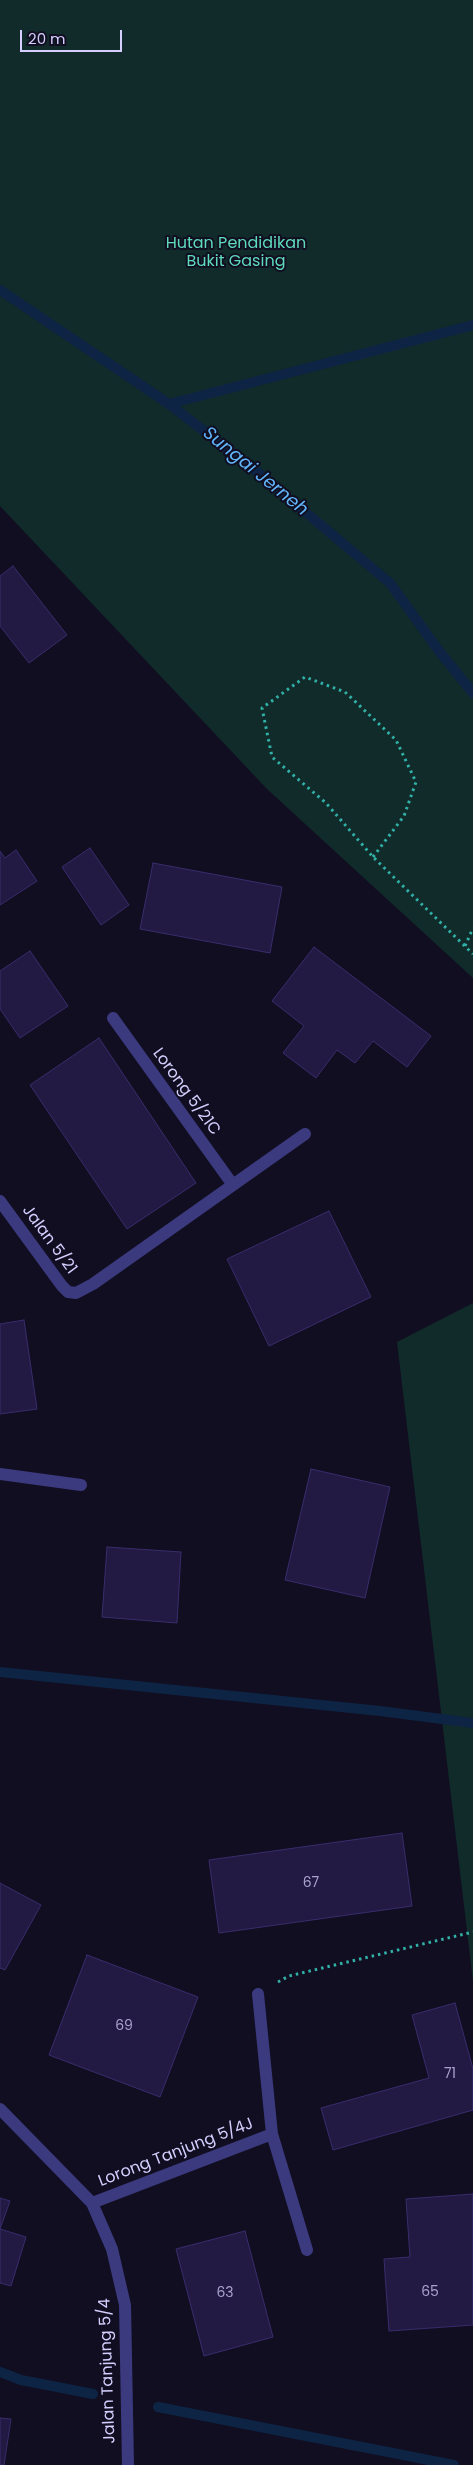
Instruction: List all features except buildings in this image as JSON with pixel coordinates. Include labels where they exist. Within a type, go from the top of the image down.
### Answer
[{"type":"street","name":"Lorong 5/21C","points":[[113,1018],[233,1185]]},
{"type":"street","points":[[233,1185],[305,1134]]},
{"type":"street","name":"Jalan 5/21","points":[[0,1201],[62,1286],[68,1292],[76,1292],[93,1284],[233,1185]]},
{"type":"street","points":[[0,1474],[80,1485]]},
{"type":"street","name":"Lorong Tanjung 5/4J","points":[[258,1994],[272,2134],[308,2250]]},
{"type":"street","name":"Jalan Tanjung 5/4","points":[[0,2109],[92,2203],[112,2249],[125,2305],[128,2465]]},
{"type":"street","name":"Lorong Tanjung 5/4J","points":[[92,2203],[272,2134]]},
{"type":"path","points":[[373,857],[404,816],[416,782],[396,740],[345,692],[305,677],[262,708],[272,757],[326,803],[373,857],[473,954]]},
{"type":"path","points":[[466,946],[473,928]]},
{"type":"path","points":[[258,1994],[289,1976],[473,1932]]},
{"type":"green space","name":"Hutan Pendidikan Bukit Gasing","points":[[0,0],[473,0],[473,978],[267,789],[0,506]]},
{"type":"green space","points":[[473,1303],[473,1981],[397,1342]]},
{"type":"waterway","name":"Sungai Jerneh","points":[[0,290],[169,404],[260,474],[390,583],[439,651],[473,693]]},
{"type":"waterway","points":[[169,404],[473,325]]},
{"type":"waterway","points":[[0,1672],[380,1711],[473,1723]]},
{"type":"waterway","points":[[0,2372],[21,2380],[93,2394]]},
{"type":"waterway","points":[[158,2407],[454,2465]]}]
